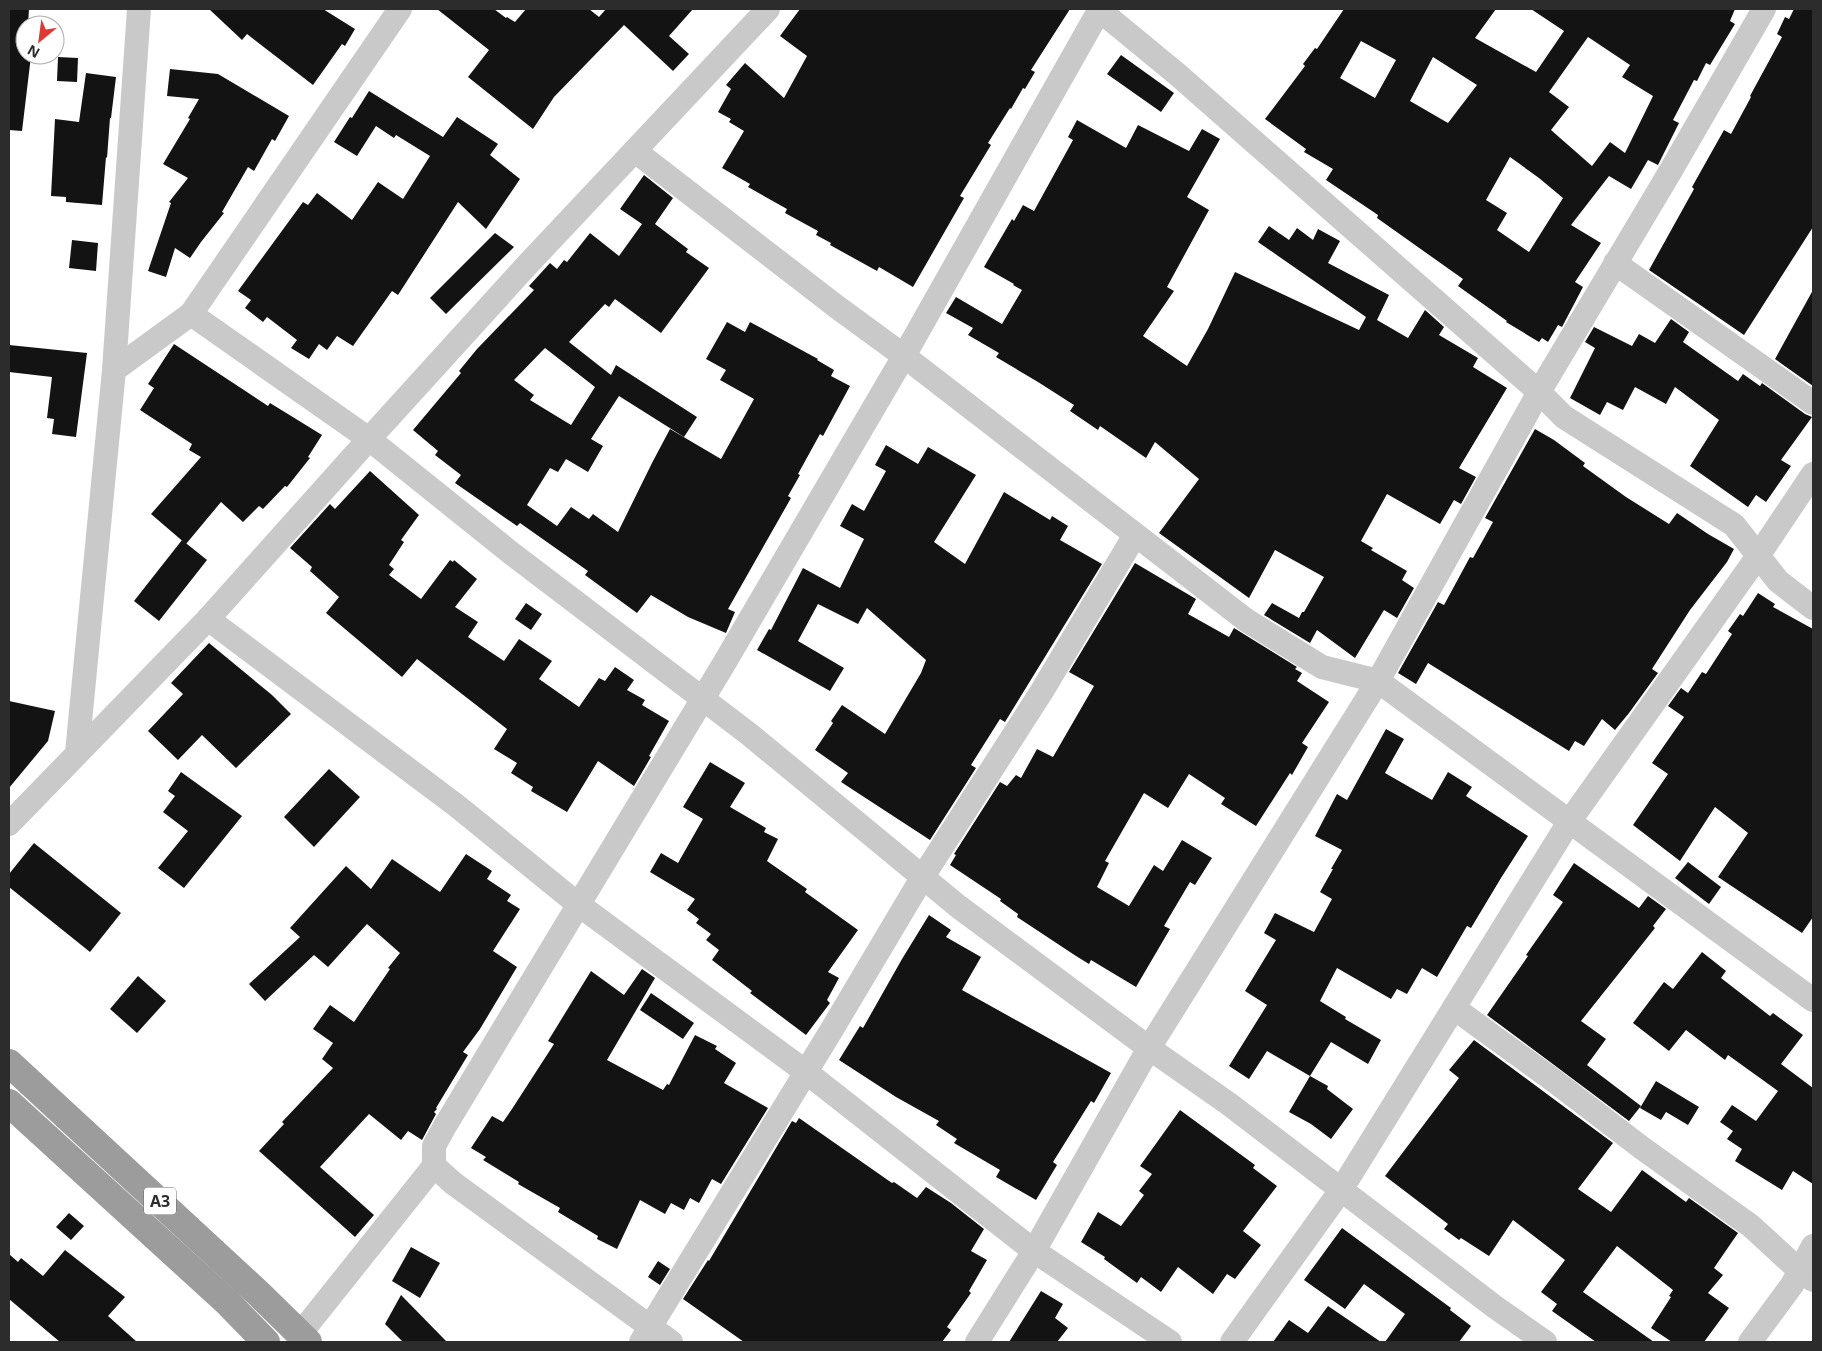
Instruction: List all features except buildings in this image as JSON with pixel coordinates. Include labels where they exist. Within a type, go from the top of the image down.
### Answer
[{"type":"highway","name":"A3","points":[[9,1063],[252,1287],[304,1338]]},
{"type":"highway","name":"A3","points":[[9,1103],[227,1302],[266,1342]]},
{"type":"street","points":[[77,752],[114,370],[139,9]]},
{"type":"street","points":[[114,370],[191,314],[400,9]]},
{"type":"street","points":[[9,824],[208,619],[368,439],[528,264],[768,9]]},
{"type":"street","points":[[304,1338],[434,1166],[434,1146],[437,1140],[702,700],[904,356],[1099,9],[1177,74],[1539,392],[1564,417],[1734,525],[1778,581],[1813,608]]},
{"type":"street","points":[[977,1342],[1034,1251],[1149,1048],[1378,681],[1539,392],[1670,172],[1764,9]]},
{"type":"street","points":[[635,151],[1246,620],[1322,667],[1378,681],[1813,1000]]},
{"type":"street","points":[[1615,263],[1813,403]]},
{"type":"street","points":[[191,314],[368,439],[511,553],[749,734],[922,878],[1149,1048],[1230,1104],[1495,1307],[1545,1342]]},
{"type":"street","points":[[1232,1342],[1341,1190],[1569,822],[1758,556],[1813,474]]},
{"type":"street","points":[[646,1336],[922,878],[1042,691],[1135,535]]},
{"type":"street","points":[[208,619],[457,806],[579,905],[806,1072],[1034,1251],[1170,1342]]},
{"type":"street","points":[[1454,1008],[1750,1226],[1807,1275]]},
{"type":"street","points":[[434,1166],[646,1336],[671,1342]]},
{"type":"street","points":[[1750,1342],[1807,1275],[1813,1246]]}]
